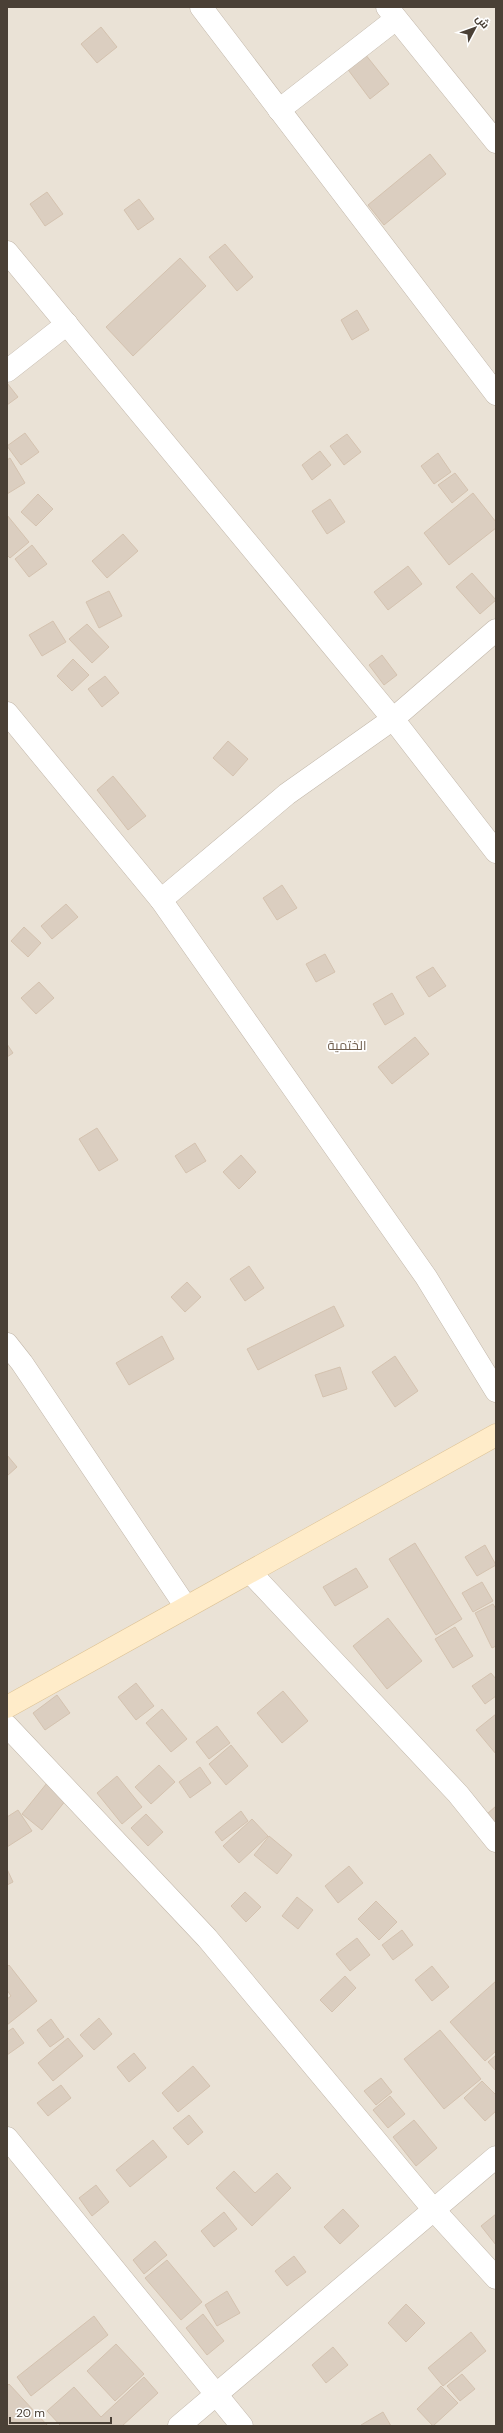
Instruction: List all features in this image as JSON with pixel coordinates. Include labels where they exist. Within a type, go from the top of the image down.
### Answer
[{"type":"street","points":[[201,7],[496,394]]},
{"type":"street","points":[[279,110],[391,13],[496,142]]},
{"type":"street","points":[[7,252],[393,719],[496,852]]},
{"type":"street","points":[[7,371],[67,324]]},
{"type":"street","points":[[161,900],[287,794],[393,719],[496,630]]},
{"type":"street","points":[[7,713],[161,900],[426,1277],[496,1391]]},
{"type":"street","points":[[7,1344],[22,1363],[186,1607]]},
{"type":"street","points":[[7,1707],[496,1435]]},
{"type":"street","points":[[250,1572],[458,1794],[496,1840]]},
{"type":"street","points":[[7,1726],[206,1938],[434,2209],[496,2278]]},
{"type":"street","points":[[7,2138],[215,2395],[242,2426]]},
{"type":"street","points":[[179,2426],[496,2157]]},
{"type":"shaded area","points":[[7,7],[496,7],[496,2426],[7,2426]]},
{"type":"building","points":[[101,27],[117,47],[97,63],[81,44]]},
{"type":"building","points":[[361,49],[389,84],[370,99],[343,63]]},
{"type":"building","points":[[430,154],[446,174],[384,225],[368,205]]},
{"type":"building","points":[[47,192],[63,214],[45,226],[30,204]]},
{"type":"building","points":[[139,199],[154,219],[138,230],[124,210]]},
{"type":"building","points":[[225,244],[253,277],[237,291],[209,257]]},
{"type":"building","points":[[180,258],[206,286],[133,356],[106,327]]},
{"type":"building","points":[[357,310],[369,330],[352,340],[341,320]]},
{"type":"building","points":[[7,383],[18,397],[7,405]]},
{"type":"building","points":[[25,433],[39,452],[21,465],[7,446]]},
{"type":"building","points":[[347,434],[361,452],[344,465],[330,446]]},
{"type":"building","points":[[320,451],[331,465],[312,480],[302,465]]},
{"type":"building","points":[[438,453],[451,472],[434,484],[421,466]]},
{"type":"building","points":[[10,458],[25,483],[7,494],[7,460]]},
{"type":"building","points":[[455,473],[468,490],[452,503],[438,485]]},
{"type":"building","points":[[473,493],[496,522],[496,528],[449,565],[424,533]]},
{"type":"building","points":[[38,494],[53,509],[36,526],[21,512]]},
{"type":"building","points":[[330,499],[345,522],[327,534],[312,511]]},
{"type":"building","points":[[7,515],[29,542],[10,558],[7,555]]},
{"type":"building","points":[[123,534],[138,551],[107,578],[92,561]]},
{"type":"building","points":[[32,545],[47,564],[29,577],[15,559]]},
{"type":"building","points":[[408,566],[422,584],[388,610],[374,592]]},
{"type":"building","points":[[472,573],[496,600],[480,614],[456,587]]},
{"type":"building","points":[[109,591],[122,616],[99,628],[86,602]]},
{"type":"building","points":[[53,621],[66,642],[42,656],[29,635]]},
{"type":"building","points":[[87,624],[109,647],[92,663],[69,639]]},
{"type":"building","points":[[382,655],[397,675],[384,685],[369,665]]},
{"type":"building","points":[[73,659],[89,675],[72,691],[57,676]]},
{"type":"building","points":[[105,676],[119,693],[102,707],[88,689]]},
{"type":"building","points":[[228,741],[248,759],[233,776],[213,758]]},
{"type":"building","points":[[113,776],[146,816],[128,830],[97,790]]},
{"type":"building","points":[[282,885],[297,908],[277,920],[263,898]]},
{"type":"building","points":[[66,904],[78,917],[52,939],[41,926]]},
{"type":"building","points":[[24,927],[41,943],[28,957],[11,941]]},
{"type":"building","points":[[325,954],[335,972],[316,982],[306,964]]},
{"type":"building","points":[[433,967],[446,986],[429,997],[416,977]]},
{"type":"building","points":[[39,982],[54,998],[36,1014],[21,998]]},
{"type":"building","points":[[392,993],[404,1014],[385,1025],[373,1004]]},
{"type":"building","points":[[415,1037],[429,1054],[392,1084],[378,1067]]},
{"type":"building","points":[[7,1044],[13,1053],[7,1057]]},
{"type":"building","points":[[97,1128],[118,1160],[99,1171],[79,1139]]},
{"type":"building","points":[[195,1143],[206,1161],[186,1173],[175,1156]]},
{"type":"building","points":[[241,1155],[256,1172],[239,1189],[223,1172]]},
{"type":"building","points":[[249,1266],[264,1288],[245,1301],[230,1279]]},
{"type":"building","points":[[187,1282],[201,1297],[185,1312],[171,1297]]},
{"type":"building","points":[[334,1306],[344,1326],[258,1370],[247,1349]]},
{"type":"building","points":[[162,1336],[174,1359],[129,1385],[116,1363]]},
{"type":"building","points":[[395,1356],[418,1391],[395,1407],[372,1372]]},
{"type":"building","points":[[340,1367],[347,1389],[323,1397],[315,1375]]},
{"type":"building","points":[[7,1455],[17,1467],[7,1476]]},
{"type":"building","points":[[415,1543],[462,1619],[436,1635],[389,1559]]},
{"type":"building","points":[[485,1545],[496,1565],[477,1576],[465,1557]]},
{"type":"building","points":[[356,1568],[368,1587],[335,1606],[323,1587]]},
{"type":"building","points":[[482,1582],[493,1601],[473,1612],[462,1593]]},
{"type":"building","points":[[493,1604],[496,1609],[496,1646],[492,1648],[475,1613]]},
{"type":"building","points":[[388,1618],[422,1661],[387,1689],[353,1646]]},
{"type":"building","points":[[455,1627],[473,1656],[453,1668],[435,1639]]},
{"type":"building","points":[[491,1673],[496,1679],[496,1696],[485,1704],[472,1686]]},
{"type":"building","points":[[136,1683],[154,1706],[136,1720],[118,1697]]},
{"type":"building","points":[[283,1691],[308,1721],[282,1743],[257,1713]]},
{"type":"building","points":[[57,1695],[70,1713],[45,1730],[33,1713]]},
{"type":"building","points":[[162,1709],[187,1739],[171,1752],[146,1723]]},
{"type":"building","points":[[496,1714],[496,1754],[476,1730]]},
{"type":"building","points":[[217,1726],[230,1743],[209,1759],[196,1742]]},
{"type":"building","points":[[231,1745],[248,1766],[226,1785],[209,1764]]},
{"type":"building","points":[[159,1765],[175,1782],[151,1804],[135,1787]]},
{"type":"building","points":[[200,1767],[211,1783],[190,1798],[179,1782]]},
{"type":"building","points":[[117,1776],[142,1807],[122,1824],[97,1793]]},
{"type":"building","points":[[47,1783],[66,1800],[42,1830],[22,1814]]},
{"type":"building","points":[[496,1806],[496,1826],[487,1814]]},
{"type":"building","points":[[18,1810],[32,1831],[7,1847],[7,1817]]},
{"type":"building","points":[[241,1811],[248,1821],[222,1841],[215,1832]]},
{"type":"building","points":[[146,1814],[163,1832],[148,1846],[131,1828]]},
{"type":"building","points":[[252,1819],[268,1836],[239,1863],[223,1846]]},
{"type":"building","points":[[269,1836],[292,1855],[277,1874],[254,1855]]},
{"type":"building","points":[[349,1866],[363,1883],[338,1903],[325,1886]]},
{"type":"building","points":[[7,1869],[13,1882],[7,1885]]},
{"type":"building","points":[[245,1892],[261,1907],[246,1922],[231,1906]]},
{"type":"building","points":[[297,1897],[313,1910],[298,1929],[282,1916]]},
{"type":"building","points":[[376,1901],[397,1922],[379,1940],[358,1919]]},
{"type":"building","points":[[402,1930],[413,1945],[393,1960],[382,1945]]},
{"type":"building","points":[[357,1938],[370,1955],[350,1971],[336,1954]]},
{"type":"building","points":[[9,1965],[37,2001],[7,2025],[7,1999],[11,1996],[7,1990],[7,1967]]},
{"type":"building","points":[[432,1966],[449,1987],[432,2001],[415,1980]]},
{"type":"building","points":[[345,1976],[356,1988],[332,2012],[320,2000]]},
{"type":"building","points":[[496,1981],[496,2051],[485,2061],[450,2022]]},
{"type":"building","points":[[99,2018],[112,2034],[94,2050],[80,2035]]},
{"type":"building","points":[[51,2019],[64,2037],[50,2047],[37,2030]]},
{"type":"building","points":[[13,2028],[24,2043],[7,2055],[7,2032]]},
{"type":"building","points":[[440,2030],[481,2079],[444,2109],[404,2059]]},
{"type":"building","points":[[68,2038],[83,2056],[53,2081],[38,2063]]},
{"type":"building","points":[[134,2053],[146,2068],[129,2082],[117,2067]]},
{"type":"building","points":[[496,2055],[496,2071],[488,2062]]},
{"type":"building","points":[[193,2066],[210,2086],[178,2112],[162,2093]]},
{"type":"building","points":[[381,2078],[392,2092],[376,2105],[364,2091]]},
{"type":"building","points":[[482,2081],[496,2095],[496,2111],[485,2121],[464,2098]]},
{"type":"building","points":[[61,2085],[71,2098],[48,2116],[37,2103]]},
{"type":"building","points":[[390,2096],[405,2114],[388,2128],[373,2110]]},
{"type":"building","points":[[189,2115],[203,2132],[188,2145],[173,2128]]},
{"type":"building","points":[[414,2120],[437,2148],[416,2166],[393,2137]]},
{"type":"building","points":[[153,2140],[167,2157],[130,2187],[116,2170]]},
{"type":"building","points":[[234,2171],[255,2193],[277,2173],[291,2188],[252,2226],[216,2188]]},
{"type":"building","points":[[96,2185],[109,2202],[92,2216],[79,2198]]},
{"type":"building","points":[[343,2209],[359,2226],[340,2244],[324,2227]]},
{"type":"building","points":[[224,2212],[237,2229],[214,2247],[201,2231]]},
{"type":"building","points":[[496,2214],[496,2245],[481,2226]]},
{"type":"building","points":[[155,2241],[167,2255],[144,2274],[133,2260]]},
{"type":"building","points":[[294,2256],[306,2272],[287,2286],[275,2271]]},
{"type":"building","points":[[167,2260],[202,2302],[181,2320],[145,2278]]},
{"type":"building","points":[[227,2291],[240,2313],[217,2326],[205,2305]]},
{"type":"building","points":[[406,2304],[425,2323],[406,2342],[388,2323]]},
{"type":"building","points":[[203,2314],[224,2341],[207,2355],[186,2328]]},
{"type":"building","points":[[94,2316],[108,2335],[31,2396],[17,2377]]},
{"type":"building","points":[[471,2332],[486,2351],[443,2386],[428,2368]]},
{"type":"building","points":[[116,2344],[144,2374],[115,2401],[87,2371]]},
{"type":"building","points":[[333,2347],[348,2365],[326,2383],[312,2365]]},
{"type":"building","points":[[462,2374],[475,2389],[460,2401],[447,2386]]},
{"type":"building","points":[[144,2377],[158,2393],[122,2426],[61,2426],[47,2411],[74,2387],[101,2417]]},
{"type":"building","points":[[9,2384],[48,2426],[7,2426],[7,2386]]},
{"type":"building","points":[[441,2386],[458,2403],[433,2426],[417,2409]]},
{"type":"building","points":[[383,2412],[391,2426],[361,2426],[361,2425]]},
{"type":"district","name":"الختمية","points":[[347,1045]]}]
